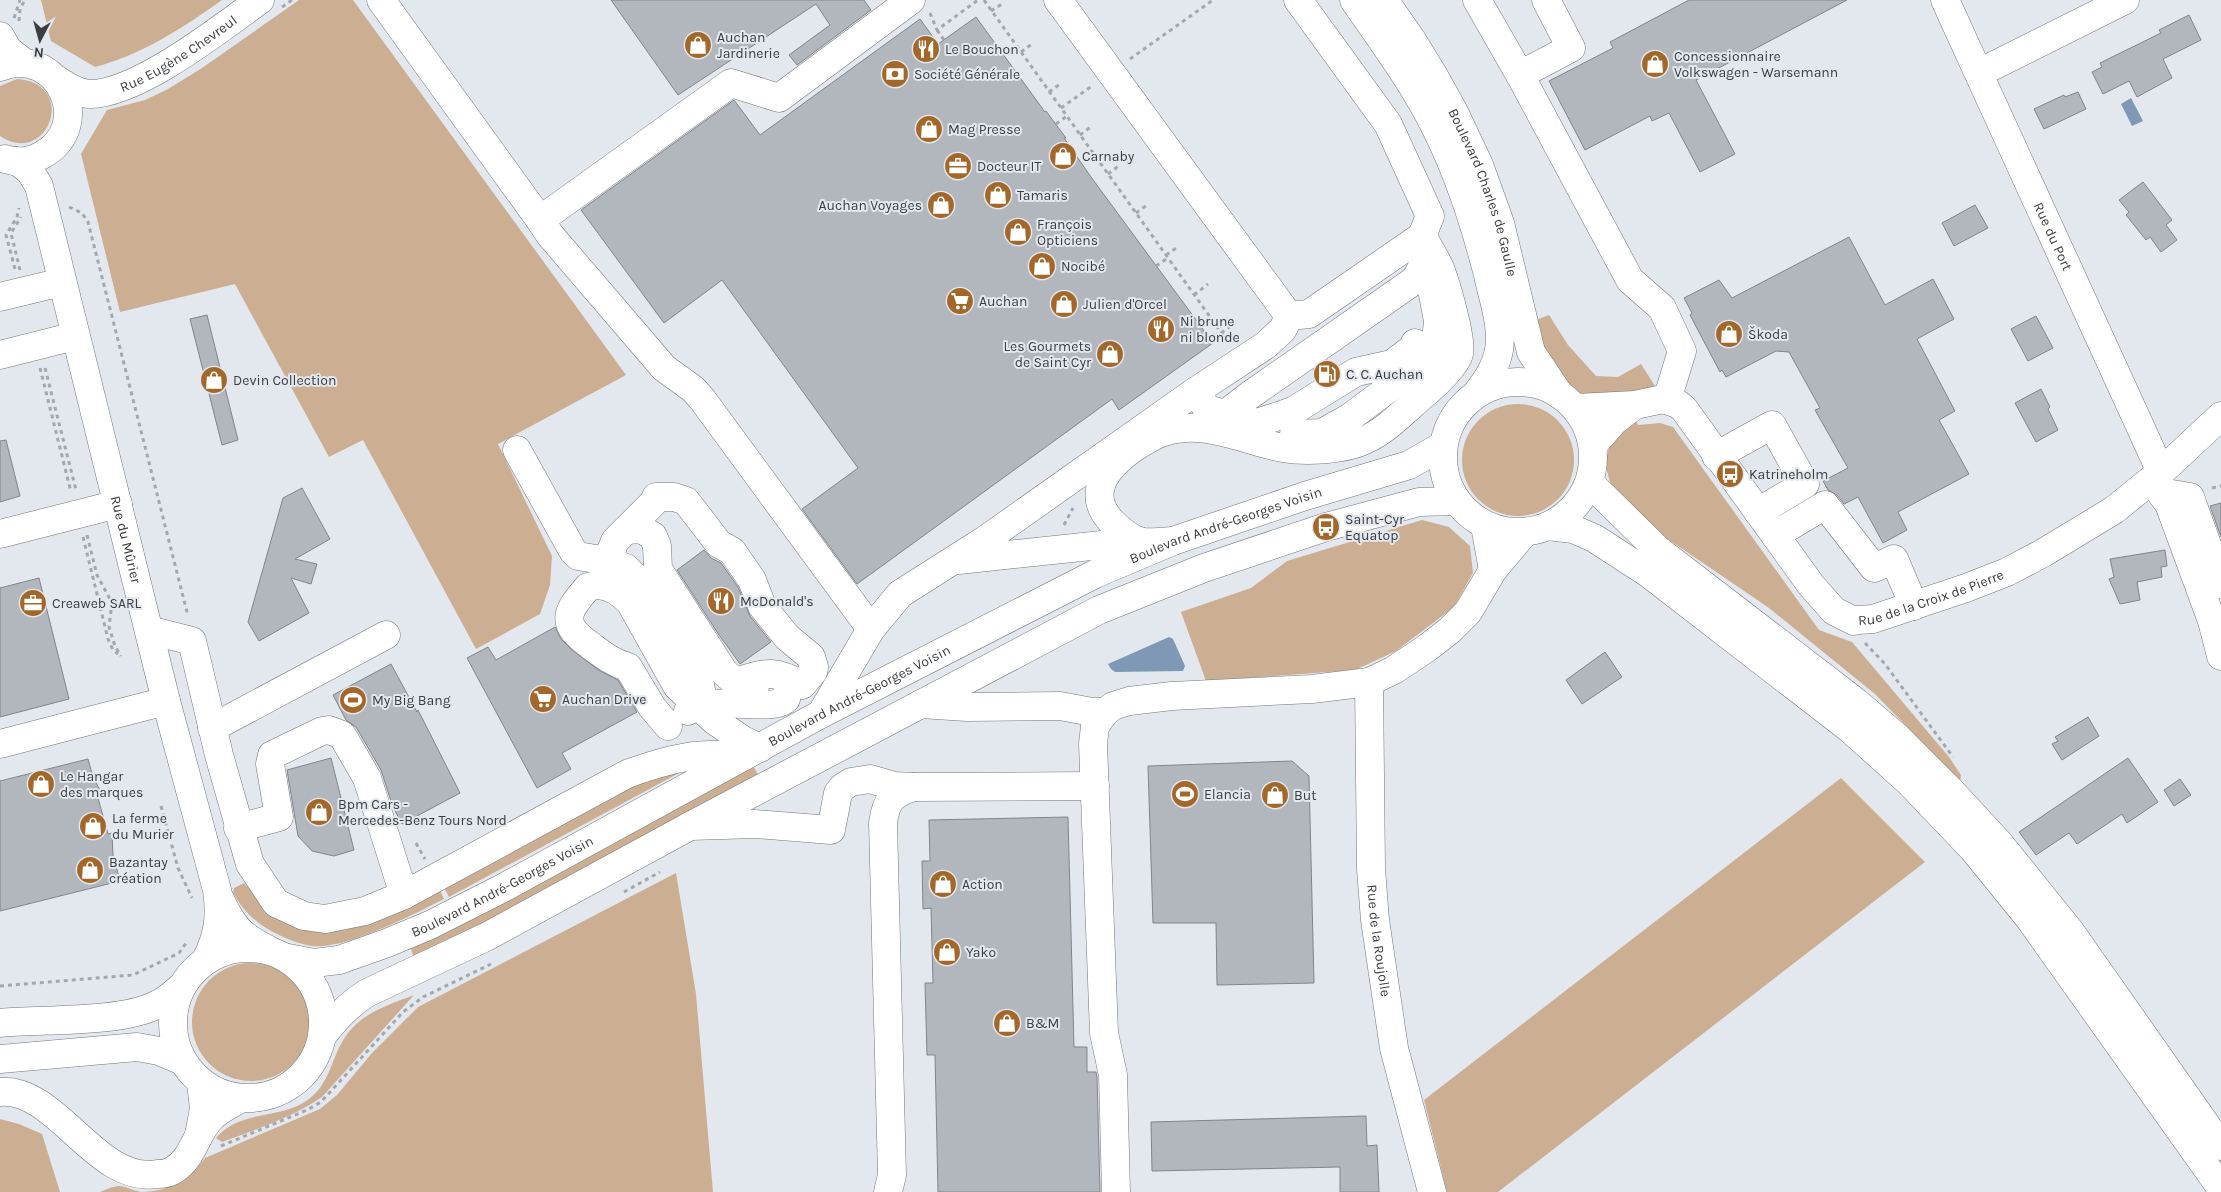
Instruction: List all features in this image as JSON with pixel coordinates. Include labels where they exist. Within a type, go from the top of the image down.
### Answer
[{"type":"main road","name":"Rue Eugène Chevreul","points":[[68,116],[81,100],[91,94],[129,84],[183,55],[260,0]]},
{"type":"main road","points":[[381,0],[550,235],[664,368],[693,389],[702,399],[871,629]]},
{"type":"main road","points":[[1058,0],[1289,316]]},
{"type":"main road","points":[[1257,423],[1293,411],[1356,372],[1392,364],[1414,347],[1422,327],[1420,297],[1430,216],[1388,124],[1298,0]]},
{"type":"main road","name":"Boulevard Charles de Gaulle","points":[[1354,0],[1405,74],[1429,115],[1457,174],[1477,230],[1498,315],[1500,340],[1497,358],[1490,375],[1477,393]]},
{"type":"main road","points":[[1477,0],[1520,75],[1630,280],[1662,308],[1682,351],[1667,400],[1656,400],[1635,405],[1567,401]]},
{"type":"main road","points":[[1520,75],[1571,48],[1546,0]]},
{"type":"main road","name":"Rue du Port","points":[[1944,0],[2161,472]]},
{"type":"main road","points":[[1979,73],[2125,0]]},
{"type":"main road","points":[[540,220],[731,83],[779,98],[919,2]]},
{"type":"main road","name":"Boulevard Charles de Gaulle","points":[[1393,3],[1412,40],[1439,84],[1479,165],[1500,223],[1531,352],[1567,401]]},
{"type":"main road","points":[[0,47],[9,30]]},
{"type":"main road","points":[[9,30],[8,50],[12,65],[38,67],[80,92],[91,94]]},
{"type":"main road","points":[[56,79],[67,100],[68,116]]},
{"type":"main road","name":"Rue du Mûrier","points":[[27,199],[50,150],[62,135],[68,116]]},
{"type":"main road","points":[[8,159],[38,158],[50,150]]},
{"type":"main road","name":"Rue du Mûrier","points":[[8,159],[30,171],[27,199],[62,282],[183,764],[204,894],[248,940],[278,954]]},
{"type":"main road","points":[[1289,316],[1308,314],[1426,258]]},
{"type":"main road","points":[[1140,542],[1115,525],[1102,510],[1100,488],[1106,473],[1118,461],[1154,436],[1221,422],[1257,423],[1290,434],[1322,433],[1349,418],[1428,359],[1436,341],[1438,321],[1426,258]]},
{"type":"main road","points":[[1221,422],[1233,408],[1250,395],[1414,280],[1426,258]]},
{"type":"main road","points":[[1196,391],[1207,409],[1221,422],[1284,448],[1312,450],[1352,444],[1373,436],[1439,382],[1459,355],[1459,336],[1440,268],[1426,258]]},
{"type":"main road","points":[[15,293],[62,282]]},
{"type":"main road","points":[[821,714],[871,629],[900,594],[985,540],[1196,391],[1266,345],[1283,329],[1289,316]]},
{"type":"main road","points":[[0,354],[75,336]]},
{"type":"main road","points":[[1116,1192],[1113,1075],[1104,1033],[1093,744],[1095,726],[1112,706],[1128,701],[1312,689],[1369,682],[1394,670],[1450,630],[1468,612],[1493,570],[1536,530],[1566,516],[1579,501],[1590,483],[1593,464],[1592,445],[1587,426],[1567,401],[1540,385],[1518,381],[1501,384],[1477,393],[1460,407],[1448,425],[1442,446],[1442,465],[1446,484],[1455,501],[1468,515],[1485,526],[1504,532],[1536,530],[1573,529],[1594,538],[1648,573],[1850,729],[1909,782],[1973,849],[2029,918],[2221,1188]]},
{"type":"main road","name":"Rue de la Croix de Pierre","points":[[1667,400],[1684,409],[1716,456],[1811,585],[1834,611],[1854,621],[1873,619],[1914,606],[2007,572],[2043,554],[2114,510],[2161,472],[2221,416]]},
{"type":"main road","points":[[1592,445],[1614,421],[1635,405]]},
{"type":"main road","points":[[1716,456],[1772,425],[1806,484],[1758,512]]},
{"type":"main road","name":"Boulevard André-Georges Voisin","points":[[278,954],[314,963],[339,960],[430,925],[471,905],[821,714],[1094,574],[1173,542],[1305,496],[1409,465],[1442,446]]},
{"type":"main road","points":[[517,450],[573,551],[578,556],[606,561],[626,568],[654,597],[698,679],[702,696],[700,706]]},
{"type":"main road","points":[[1590,483],[1657,549],[1856,702],[1897,737],[1951,791],[1999,843],[2070,931],[2221,1146]]},
{"type":"main road","points":[[2221,584],[2190,497],[2160,492],[2169,504],[2212,621],[2221,656]]},
{"type":"main road","points":[[606,561],[615,540],[654,502],[656,497],[674,497],[686,501],[719,544],[732,551],[752,580],[762,606],[787,637],[811,657],[814,667],[813,672],[794,689],[786,700],[778,705],[722,702],[700,706],[691,709],[668,726]]},
{"type":"main road","points":[[323,1035],[354,1000],[367,992],[486,937],[690,826],[1099,610],[1204,568],[1326,527],[1419,502],[1455,501]]},
{"type":"main road","points":[[0,534],[118,504]]},
{"type":"main road","points":[[1775,535],[1825,505],[1874,568],[1894,559],[1914,606]]},
{"type":"main road","points":[[1485,526],[1493,570]]},
{"type":"main road","points":[[626,530],[641,529],[653,536],[657,546],[656,562],[661,576],[724,672],[733,680],[778,693],[794,689]]},
{"type":"main road","points":[[950,561],[1140,542],[1173,542]]},
{"type":"main road","points":[[657,763],[667,738],[668,726],[652,707],[628,667],[613,662],[573,633],[569,623],[570,613],[579,596],[588,587],[607,586],[623,595],[630,602],[677,686],[715,721],[744,740],[752,752]]},
{"type":"main road","points":[[150,630],[192,641],[219,755],[238,828],[250,864],[276,903],[304,916],[325,919],[357,912],[404,895],[627,774],[657,763],[710,753],[752,752]]},
{"type":"main road","points":[[212,728],[386,635]]},
{"type":"main road","name":"Rue de la Roujolle","points":[[1369,682],[1371,869],[1375,920],[1394,1048],[1432,1192]]},
{"type":"main road","points":[[0,744],[166,701]]},
{"type":"main road","points":[[921,704],[967,707],[1039,708],[1060,706],[1092,712],[1105,712]]},
{"type":"main road","points":[[1039,708],[1066,716],[1082,729],[1093,744]]},
{"type":"main road","points":[[238,828],[279,817],[270,764],[270,759],[275,753],[322,730],[336,732],[347,740],[367,778],[404,895]]},
{"type":"main road","points":[[183,764],[219,755]]},
{"type":"main road","points":[[690,826],[755,824],[831,830],[838,793],[851,782],[870,779],[894,786],[914,787],[1095,786]]},
{"type":"main road","points":[[888,1192],[892,1175],[883,823],[885,811],[892,797],[899,792],[914,787]]},
{"type":"main road","name":"Rue du Mûrier","points":[[204,894],[220,909],[220,923],[206,960]]},
{"type":"main road","points":[[0,1024],[99,1017],[139,1011],[156,1005],[181,987],[196,967],[206,960],[216,954],[237,948],[278,954],[305,973],[317,991],[323,1013],[323,1035],[316,1057],[303,1075],[269,1095],[241,1098],[220,1093],[201,1082],[183,1061],[176,1045],[172,1026],[174,1008],[181,987]]},
{"type":"main road","points":[[0,1059],[137,1047],[159,1050],[183,1061]]},
{"type":"main road","points":[[201,1082],[208,1143]]},
{"type":"main road","points":[[0,1092],[32,1099],[116,1166],[134,1173],[150,1175],[170,1172],[208,1143],[211,1118],[241,1098]]},
{"type":"path","points":[[9,30],[20,0]]},
{"type":"path","points":[[9,30],[19,14],[24,0]]},
{"type":"path","points":[[937,30],[978,0]]},
{"type":"path","points":[[984,0],[1230,345]]},
{"type":"path","points":[[1061,108],[1213,0]]},
{"type":"path","points":[[919,2],[944,40]]},
{"type":"path","points":[[991,11],[1002,4]]},
{"type":"path","points":[[1021,52],[1032,44]]},
{"type":"path","points":[[1049,92],[1060,84]]},
{"type":"path","points":[[1056,124],[1067,116]]},
{"type":"path","points":[[1080,135],[1092,126]]},
{"type":"path","points":[[1108,174],[1120,166]]},
{"type":"path","points":[[15,293],[6,234],[27,199]]},
{"type":"path","points":[[15,293],[12,230],[19,222],[27,199]]},
{"type":"path","points":[[66,205],[82,213],[88,222],[190,626],[192,641]]},
{"type":"path","points":[[1136,213],[1147,205]]},
{"type":"path","points":[[1156,266],[1179,246]]},
{"type":"path","points":[[1194,295],[1208,284]]},
{"type":"path","points":[[1221,333],[1236,323]]},
{"type":"path","points":[[36,346],[79,514],[108,638],[113,650],[121,656],[115,646],[109,626],[112,603],[97,575],[79,514]]},
{"type":"path","points":[[160,806],[178,868],[204,894],[194,905]]},
{"type":"path","points":[[621,893],[662,871]]},
{"type":"path","points":[[0,986],[133,975],[179,953],[188,940]]},
{"type":"path","points":[[208,1143],[307,1110],[321,1102],[403,1012],[413,1004],[495,961]]},
{"type":"shaded area","points":[[41,0],[222,0],[161,40],[113,62],[95,67],[51,41]]},
{"type":"shaded area","points":[[299,0],[353,0],[626,375],[498,444],[552,556],[550,585],[540,614],[476,649],[363,440],[329,457],[235,284],[120,312],[81,154],[107,110],[145,100],[168,89],[202,68]]},
{"type":"shaded area","points":[[17,79],[36,84],[47,94],[52,107],[50,121],[43,133],[32,141],[17,143],[0,136],[0,86]]},
{"type":"shaded area","points":[[1549,315],[1568,345],[1596,376],[1618,377],[1641,364],[1655,386],[1638,394],[1589,399],[1569,391],[1547,362],[1536,320]]},
{"type":"shaded area","points":[[1518,404],[1540,408],[1558,420],[1570,438],[1574,460],[1570,482],[1558,500],[1540,512],[1518,516],[1496,512],[1478,500],[1466,482],[1462,460],[1466,438],[1478,420],[1496,408]]},
{"type":"shaded area","points":[[1635,418],[1638,425],[1660,423],[1673,427],[1819,630],[1852,642],[1949,757],[1961,775],[1960,781],[1875,694],[1769,608],[1643,522],[1611,485],[1605,464],[1609,447]]},
{"type":"shaded area","points":[[1422,520],[1449,527],[1470,546],[1473,573],[1454,607],[1396,651],[1355,670],[1206,681],[1181,612],[1251,588],[1287,561]]},
{"type":"shaded area","points":[[692,766],[449,897],[443,886],[631,782]]},
{"type":"shaded area","points":[[753,766],[759,776],[466,935],[414,958],[410,946]]},
{"type":"shaded area","points":[[1841,778],[1925,862],[1498,1192],[1447,1192],[1424,1100]]},
{"type":"shaded area","points":[[676,873],[696,994],[713,1192],[142,1192],[169,1187],[185,1178],[205,1158],[320,1109],[337,1095],[372,1053],[418,1007]]},
{"type":"shaded area","points":[[244,883],[277,916],[439,888],[444,899],[398,922],[360,937],[326,946],[312,946],[287,939],[273,932],[250,915],[240,904],[233,892],[234,888]]},
{"type":"shaded area","points":[[251,963],[273,968],[293,980],[305,1000],[310,1022],[305,1044],[293,1064],[273,1076],[251,1081],[229,1076],[209,1064],[197,1044],[192,1022],[197,1000],[209,980],[229,968]]},
{"type":"shaded area","points":[[414,995],[322,1097],[299,1111],[260,1128],[222,1142],[216,1138],[235,1123],[292,1108],[313,1096],[325,1079],[342,1042],[354,1026],[362,1019],[387,1005]]},
{"type":"shaded area","points":[[0,1119],[19,1124],[42,1134],[60,1192],[0,1192]]},
{"type":"shaded area","points":[[119,1186],[142,1192],[100,1192]]},
{"type":"water","points":[[2131,98],[2143,121],[2132,126],[2121,104]]},
{"type":"water","points":[[1169,637],[1173,639],[1185,666],[1183,671],[1115,672],[1108,664]]},
{"type":"building","name":"Auchan Jardinerie","points":[[611,0],[864,0],[871,10],[797,65],[789,55],[830,25],[816,4],[678,95]]},
{"type":"building","name":"Concessionnaire Volkswagen - Warsemann","points":[[1689,0],[1847,0],[1696,80],[1735,154],[1700,172],[1669,113],[1652,121],[1650,116],[1585,150],[1549,81],[1613,48],[1610,42]]},
{"type":"building","points":[[2189,15],[2201,40],[2163,59],[2172,78],[2137,97],[2129,81],[2103,94],[2092,72],[2102,67],[2100,63],[2161,33],[2159,30]]},
{"type":"building","name":"Auchan","points":[[976,17],[1066,138],[1064,138],[1091,177],[1213,343],[1119,410],[1112,399],[857,584],[802,509],[858,468],[722,280],[664,323],[581,210],[734,100],[760,135],[920,19],[938,44]]},
{"type":"building","points":[[2078,92],[2086,109],[2044,129],[2034,109],[2064,95],[2065,97]]},
{"type":"building","points":[[2143,182],[2172,220],[2166,225],[2177,240],[2161,252],[2150,237],[2146,240],[2126,215],[2129,212],[2119,200]]},
{"type":"building","points":[[1975,205],[1988,228],[1954,246],[1942,223]]},
{"type":"building","points":[[1849,237],[1885,305],[1933,279],[1954,319],[1917,339],[1955,411],[1939,420],[1969,474],[1898,512],[1907,530],[1883,543],[1858,497],[1844,504],[1837,495],[1828,490],[1823,481],[1848,468],[1815,410],[1820,408],[1789,352],[1776,351],[1726,377],[1722,370],[1720,372],[1690,315],[1692,313],[1684,298],[1719,280],[1732,298]]},
{"type":"building","name":"Devin Collection","points":[[207,315],[238,440],[222,445],[190,319]]},
{"type":"building","points":[[2036,316],[2053,348],[2028,361],[2011,329]]},
{"type":"building","points":[[1328,360],[1334,367],[1318,377],[1313,370]]},
{"type":"building","points":[[2041,389],[2058,430],[2036,442],[2015,403]]},
{"type":"building","points":[[6,440],[20,496],[0,502],[0,441]]},
{"type":"building","points":[[302,488],[330,539],[295,559],[317,564],[311,584],[291,578],[309,613],[259,641],[248,622],[283,498]]},
{"type":"building","points":[[2221,503],[2221,537],[2210,506]]},
{"type":"building","name":"McDonald's","points":[[704,550],[711,558],[721,563],[738,587],[750,616],[771,642],[740,664],[677,570]]},
{"type":"building","points":[[2165,550],[2167,566],[2161,567],[2162,577],[2137,582],[2140,600],[2120,604],[2109,579],[2114,577],[2110,559]]},
{"type":"building","points":[[39,578],[69,699],[0,717],[0,588]]},
{"type":"building","name":"Auchan Drive","points":[[555,627],[561,639],[572,650],[600,671],[618,680],[637,712],[562,753],[571,769],[537,788],[467,658],[488,647],[496,660]]},
{"type":"building","points":[[1605,652],[1622,677],[1582,704],[1566,680]]},
{"type":"building","points":[[391,664],[417,712],[418,710],[460,793],[402,824],[393,807],[381,770],[356,727],[346,720],[333,695]]},
{"type":"building","points":[[2088,717],[2099,736],[2062,760],[2052,744],[2058,741],[2055,737]]},
{"type":"building","name":"Bpm Cars - Mercedes-Benz Tours Nord","points":[[331,758],[354,850],[334,856],[312,851],[298,836],[287,770]]},
{"type":"building","points":[[2128,758],[2158,802],[2127,823],[2122,814],[2077,844],[2069,833],[2036,855],[2019,832]]},
{"type":"building","points":[[88,759],[93,777],[103,796],[98,798],[108,834],[112,833],[113,855],[120,881],[0,911],[0,781]]},
{"type":"building","points":[[1292,761],[1309,776],[1314,983],[1217,985],[1216,923],[1153,923],[1148,766]]},
{"type":"building","points":[[2180,779],[2191,795],[2174,806],[2164,790]]},
{"type":"building","points":[[1068,817],[1074,1047],[1087,1047],[1087,1072],[1096,1072],[1097,1077],[1100,1192],[938,1192],[935,1055],[927,1055],[925,983],[933,983],[931,908],[923,909],[922,861],[930,861],[929,820]]},
{"type":"building","points":[[1366,1116],[1367,1146],[1377,1145],[1379,1192],[1340,1192],[1340,1167],[1152,1171],[1151,1122]]},
{"type":"place","name":"Auchan Jardinerie","points":[[698,45]]},
{"type":"place","name":"Le Bouchon","points":[[926,49]]},
{"type":"place","name":"Concessionnaire Volkswagen - Warsemann","points":[[1655,64]]},
{"type":"place","name":"Société Générale","points":[[895,74]]},
{"type":"place","name":"Mag Presse","points":[[929,129]]},
{"type":"place","name":"Carnaby","points":[[1063,156]]},
{"type":"place","name":"Docteur IT","points":[[958,166]]},
{"type":"place","name":"Tamaris","points":[[998,195]]},
{"type":"place","name":"Auchan Voyages","points":[[941,205]]},
{"type":"place","name":"François Opticiens","points":[[1018,232]]},
{"type":"place","name":"Nocibé","points":[[1042,266]]},
{"type":"place","name":"Auchan","points":[[960,301]]},
{"type":"place","name":"Julien d'Orcel","points":[[1064,304]]},
{"type":"place","name":"Ni brune ni blonde","points":[[1161,329]]},
{"type":"place","name":"Škoda","points":[[1729,334]]},
{"type":"place","name":"Les Gourmets de Saint Cyr","points":[[1110,354]]},
{"type":"place","name":"C. C. Auchan","points":[[1327,374]]},
{"type":"place","name":"Devin Collection","points":[[214,380]]},
{"type":"place","name":"Katrineholm","points":[[1730,474]]},
{"type":"place","name":"Saint-Cyr Equatop","points":[[1326,527]]},
{"type":"place","name":"McDonald's","points":[[721,601]]},
{"type":"place","name":"Creaweb SARL","points":[[33,603]]},
{"type":"place","name":"Auchan Drive","points":[[543,699]]},
{"type":"place","name":"My Big Bang","points":[[353,700]]},
{"type":"place","name":"Le Hangar des marques","points":[[41,784]]},
{"type":"place","name":"Elancia","points":[[1185,794]]},
{"type":"place","name":"But","points":[[1275,795]]},
{"type":"place","name":"Bpm Cars - Mercedes-Benz Tours Nord","points":[[319,812]]},
{"type":"place","name":"La ferme du Murier","points":[[93,826]]},
{"type":"place","name":"Bazantay création","points":[[90,870]]},
{"type":"place","name":"Action","points":[[943,884]]},
{"type":"place","name":"Yako","points":[[947,952]]},
{"type":"place","name":"B&M","points":[[1007,1023]]}]
